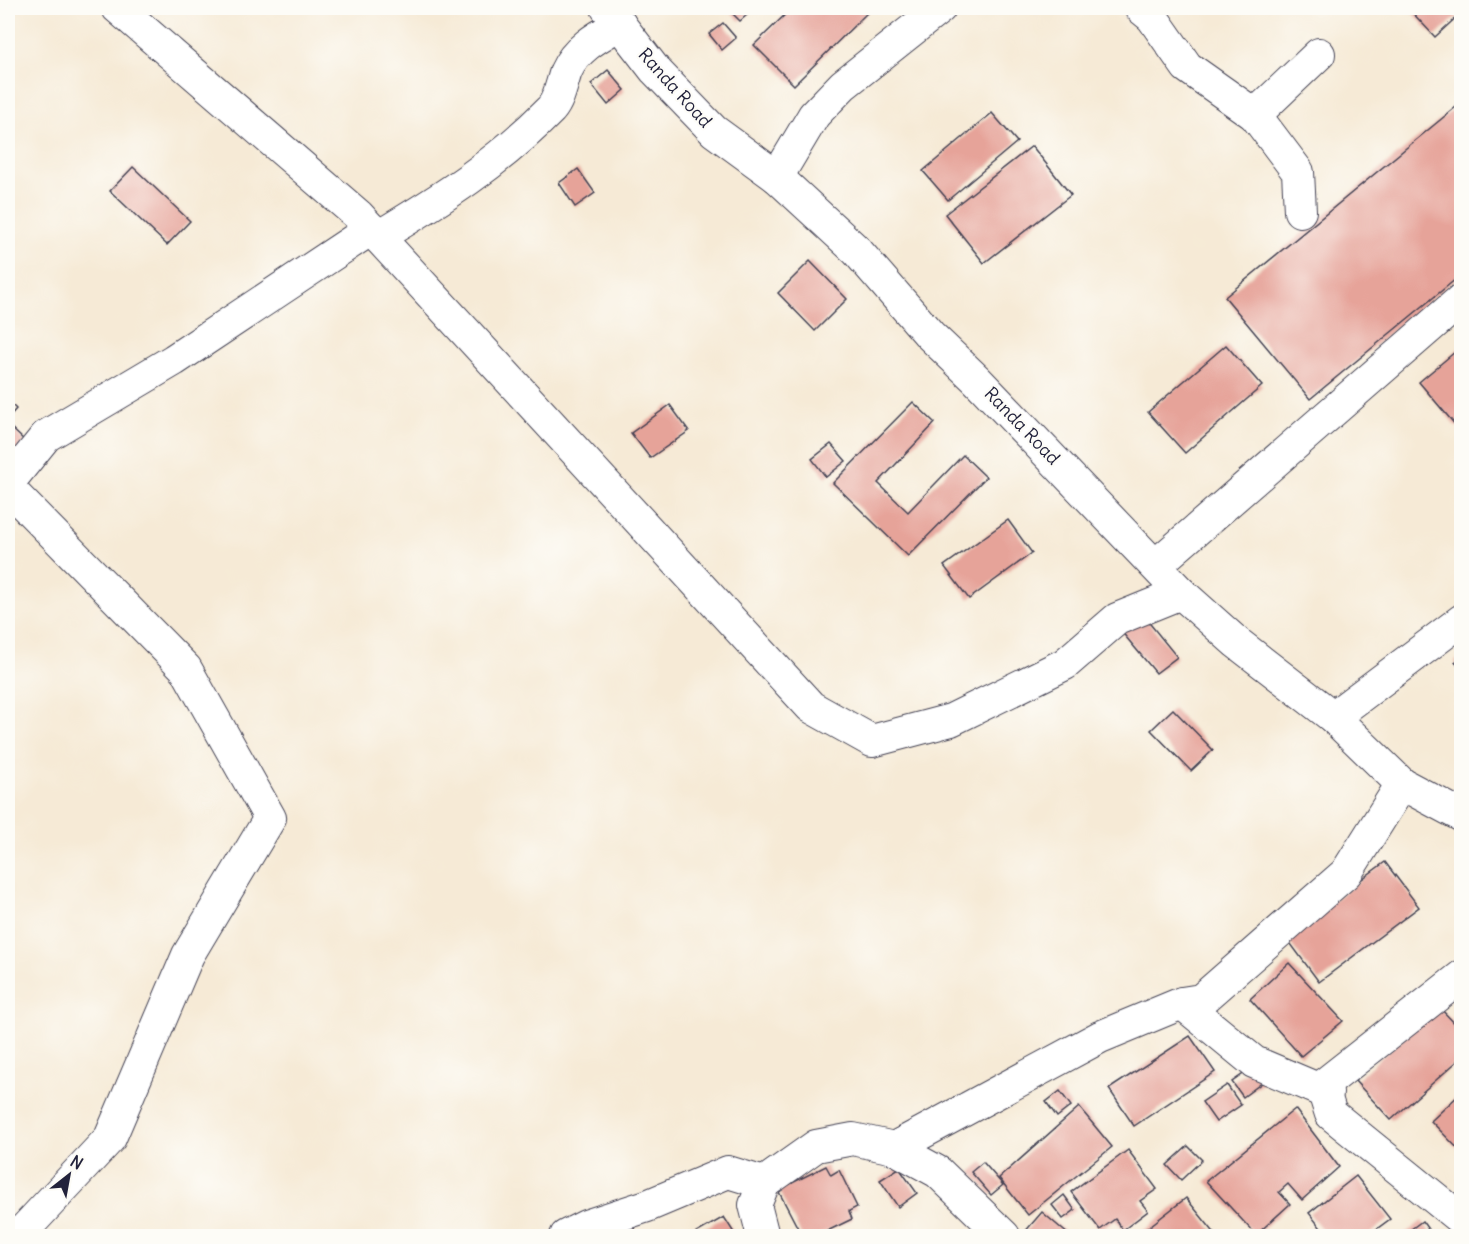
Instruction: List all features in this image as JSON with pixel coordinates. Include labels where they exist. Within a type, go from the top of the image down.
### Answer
[{"type":"street","points":[[118,8],[358,215],[811,707],[872,741],[951,720],[1065,664],[1117,619],[1181,593]]},
{"type":"street","points":[[777,177],[814,115],[843,85],[939,8]]},
{"type":"street","points":[[1141,8],[1152,17],[1187,67],[1255,115],[1298,172],[1300,211]]},
{"type":"street","points":[[15,1236],[21,1233],[110,1138],[188,955],[270,818],[186,669],[8,485],[46,436],[174,360],[374,233],[463,186],[528,132],[554,106],[568,68],[580,50],[614,16]]},
{"type":"street","name":"Randa Road","points":[[614,16],[655,70],[714,131],[777,177],[857,251],[930,335],[976,379],[1181,593],[1236,642],[1333,717],[1402,784],[1461,816]]},
{"type":"street","points":[[1255,115],[1319,54]]},
{"type":"street","points":[[1156,565],[1461,299]]},
{"type":"street","points":[[1333,717],[1461,620]]},
{"type":"street","points":[[894,1148],[1100,1037],[1182,1003],[1201,1000],[1346,873],[1402,784]]},
{"type":"street","points":[[1461,976],[1322,1086],[1327,1093],[1331,1114],[1461,1220]]},
{"type":"street","points":[[1182,1003],[1254,1062],[1327,1093]]},
{"type":"street","points":[[763,1236],[754,1205],[764,1183],[816,1146],[853,1139],[894,1148],[938,1172],[1004,1236]]},
{"type":"street","points":[[566,1236],[586,1226],[647,1206],[729,1172],[764,1183]]},
{"type":"building","points":[[727,8],[755,8],[740,21]]},
{"type":"building","points":[[792,8],[872,8],[794,85],[754,45]]},
{"type":"building","points":[[1408,8],[1462,8],[1462,12],[1435,37]]},
{"type":"building","points":[[723,23],[736,38],[722,50],[709,34]]},
{"type":"building","points":[[608,70],[625,90],[608,105],[591,84]]},
{"type":"building","points":[[1462,102],[1462,274],[1310,399],[1225,297]]},
{"type":"building","points":[[992,113],[1017,142],[948,200],[923,171]]},
{"type":"building","points":[[1032,146],[1071,195],[984,263],[945,214]]},
{"type":"building","points":[[133,167],[190,221],[167,245],[110,191]]},
{"type":"building","points":[[578,169],[595,193],[575,207],[559,183]]},
{"type":"building","points":[[810,261],[847,299],[815,331],[778,293]]},
{"type":"building","points":[[1226,345],[1262,386],[1185,453],[1148,412]]},
{"type":"building","points":[[1462,346],[1462,424],[1457,427],[1419,382]]},
{"type":"building","points":[[8,401],[16,409],[8,418]]},
{"type":"building","points":[[913,402],[935,423],[878,483],[908,512],[963,455],[986,477],[908,556],[833,483]]},
{"type":"building","points":[[670,405],[689,431],[650,458],[631,433]]},
{"type":"building","points":[[8,425],[25,441],[8,461]]},
{"type":"building","points":[[831,444],[846,461],[826,477],[812,459]]},
{"type":"building","points":[[1008,520],[1032,553],[969,599],[944,566]]},
{"type":"building","points":[[1142,614],[1177,657],[1156,673],[1121,631]]},
{"type":"building","points":[[1462,657],[1462,671],[1455,662]]},
{"type":"building","points":[[1173,709],[1213,750],[1191,771],[1151,730]]},
{"type":"building","points":[[1385,862],[1419,907],[1319,982],[1285,936]]},
{"type":"building","points":[[1289,963],[1343,1021],[1301,1056],[1250,999]]},
{"type":"building","points":[[1438,1006],[1462,1031],[1462,1057],[1391,1120],[1355,1081]]},
{"type":"building","points":[[1190,1036],[1215,1072],[1134,1126],[1109,1089]]},
{"type":"building","points":[[1252,1068],[1263,1082],[1243,1097],[1232,1082]]},
{"type":"building","points":[[1227,1085],[1241,1105],[1216,1122],[1202,1102]]},
{"type":"building","points":[[1060,1091],[1071,1106],[1057,1117],[1046,1102]]},
{"type":"building","points":[[1462,1092],[1462,1153],[1431,1121]]},
{"type":"building","points":[[1079,1107],[1112,1147],[1028,1215],[999,1178]]},
{"type":"building","points":[[1295,1109],[1339,1167],[1302,1200],[1288,1184],[1279,1192],[1290,1204],[1256,1235],[1206,1181]]},
{"type":"building","points":[[1188,1146],[1202,1160],[1181,1180],[1167,1165]]},
{"type":"building","points":[[1128,1150],[1157,1189],[1140,1201],[1148,1211],[1123,1230],[1115,1219],[1100,1230],[1071,1192]]},
{"type":"building","points":[[983,1162],[1003,1185],[991,1195],[971,1172]]},
{"type":"building","points":[[826,1166],[831,1175],[839,1170],[857,1207],[849,1211],[852,1219],[817,1236],[802,1236],[778,1190]]},
{"type":"building","points":[[899,1168],[917,1193],[898,1207],[880,1180]]},
{"type":"building","points":[[1356,1176],[1390,1219],[1367,1236],[1327,1236],[1309,1213]]},
{"type":"building","points":[[1064,1195],[1075,1210],[1063,1219],[1052,1205]]},
{"type":"building","points":[[1186,1198],[1217,1236],[1137,1236]]},
{"type":"building","points":[[1042,1212],[1070,1236],[1026,1236],[1023,1234]]},
{"type":"building","points":[[724,1217],[736,1236],[691,1236]]},
{"type":"building","points":[[1422,1221],[1433,1236],[1402,1236]]},
{"type":"building","points":[[629,1222],[640,1236],[607,1236]]}]
